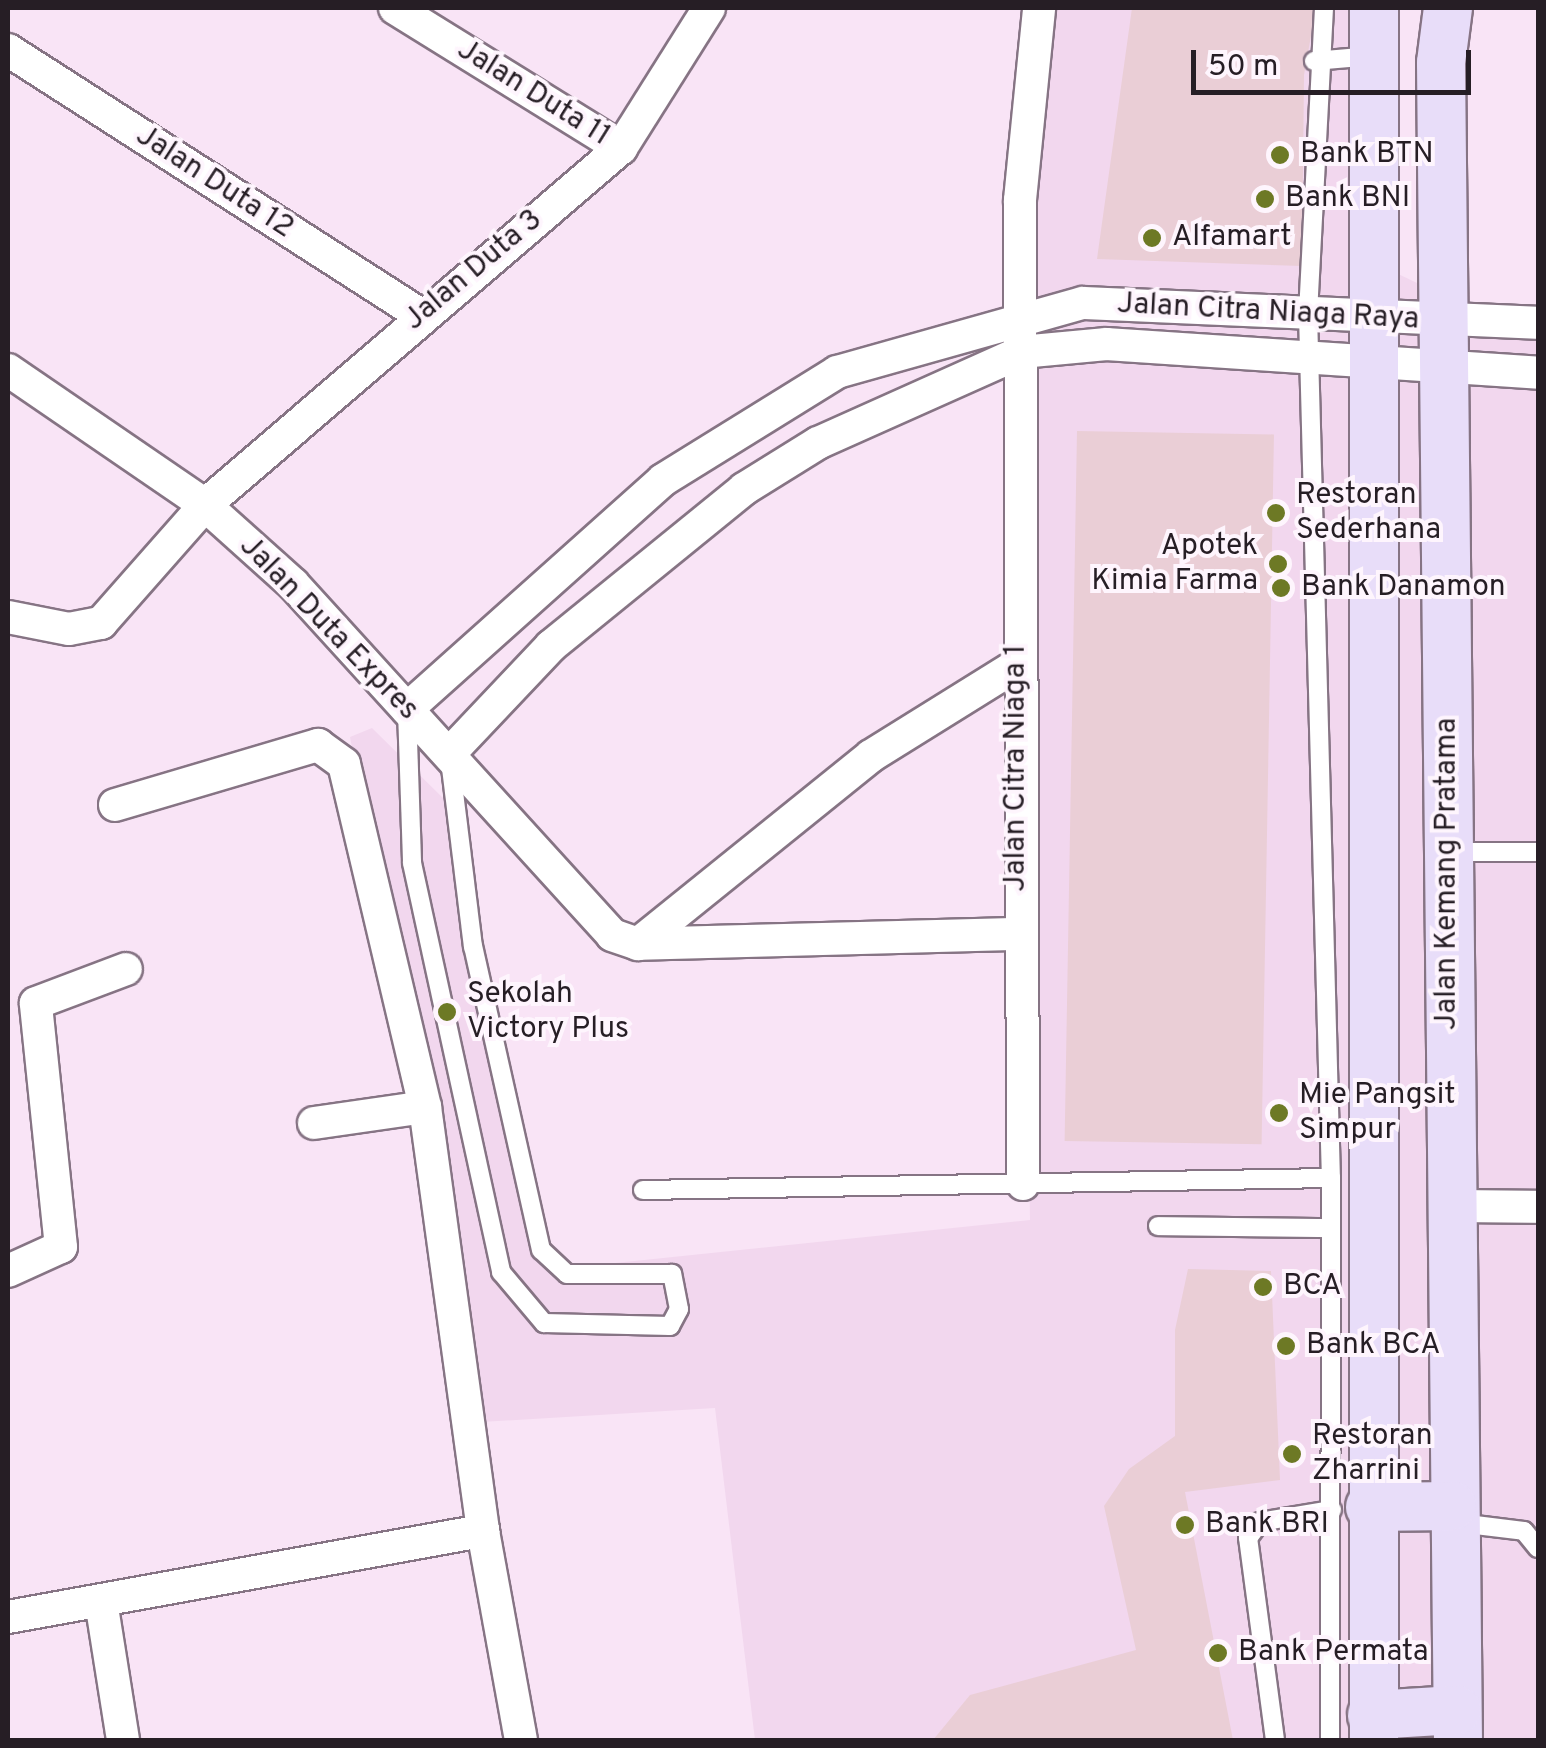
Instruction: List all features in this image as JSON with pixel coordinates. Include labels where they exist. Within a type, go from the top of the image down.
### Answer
[{"type":"street","name":"Jalan Duta 11","points":[[395,8],[620,148]]},
{"type":"street","name":"Jalan Duta 3","points":[[8,617],[69,629],[101,623],[204,505],[420,315],[620,148],[709,8]]},
{"type":"street","name":"Jalan Citra Niaga 1","points":[[1022,1184],[1016,934],[1020,200],[1039,8]]},
{"type":"street","points":[[1374,8],[1372,368],[1351,1508],[1373,1728],[1457,1725]]},
{"type":"street","name":"Jalan Kemang Pratama","points":[[1448,8],[1448,1206],[1457,1725]]},
{"type":"street","name":"Jalan Duta 12","points":[[8,50],[420,315]]},
{"type":"street","name":"Jalan Citra Niaga Raya","points":[[407,710],[506,612],[735,428],[836,372],[1020,317],[1083,304],[1183,301],[1447,323],[1538,323]]},
{"type":"street","name":"Jalan Citra Niaga Raya","points":[[449,754],[551,646],[744,489],[832,436],[1021,352],[1107,344],[1372,368],[1538,373]]},
{"type":"street","name":"Jalan Duta Expres","points":[[8,370],[204,505],[293,584],[612,935],[638,944]]},
{"type":"street","points":[[638,944],[871,756],[1017,665]]},
{"type":"street","points":[[115,804],[318,746],[337,751],[425,1107],[484,1531],[522,1740]]},
{"type":"street","points":[[638,944],[1016,934]]},
{"type":"street","points":[[8,1271],[61,1247],[36,1002],[126,968]]},
{"type":"street","points":[[314,1123],[425,1107]]},
{"type":"street","points":[[1448,1206],[1538,1207]]},
{"type":"street","points":[[1351,1508],[1453,1514]]},
{"type":"street","points":[[8,1618],[484,1531]]},
{"type":"street","points":[[100,1601],[123,1740]]},
{"type":"lane","points":[[1324,8],[1314,61],[1308,361],[1330,1228],[1351,1508],[1330,1740]]},
{"type":"lane","points":[[1314,61],[1372,56]]},
{"type":"lane","points":[[407,710],[412,863],[501,1272],[544,1323],[670,1326],[679,1309],[672,1274],[567,1274],[541,1250],[472,947],[449,754]]},
{"type":"lane","points":[[1448,852],[1538,852]]},
{"type":"lane","points":[[643,1190],[1331,1178]]},
{"type":"lane","points":[[1158,1226],[1330,1228]]},
{"type":"lane","points":[[1276,1740],[1248,1538],[1260,1522],[1351,1508]]},
{"type":"lane","points":[[1453,1514],[1524,1531],[1538,1548]]},
{"type":"shaded area","points":[[1034,8],[1357,8],[1350,251],[1503,324],[1538,323],[1538,1740],[755,1740],[715,1408],[481,1422],[350,737],[372,728],[444,799],[548,1270],[1030,1220],[1017,198]]},
{"type":"building","points":[[1132,8],[1316,8],[1304,75],[1302,266],[1097,259]]},
{"type":"building","points":[[1077,431],[1274,434],[1262,1144],[1065,1141]]},
{"type":"building","points":[[1188,1269],[1271,1271],[1280,1480],[1185,1492],[1233,1740],[933,1740],[970,1695],[1136,1650],[1104,1506],[1129,1469],[1175,1436],[1175,1330]]},
{"type":"place","name":"Bank BTN","points":[[1280,155]]},
{"type":"place","name":"Bank BNI","points":[[1265,199]]},
{"type":"place","name":"Alfamart","points":[[1152,238]]},
{"type":"place","name":"Restoran Sederhana","points":[[1276,513]]},
{"type":"place","name":"Apotek Kimia Farma","points":[[1278,564]]},
{"type":"place","name":"Bank Danamon","points":[[1281,588]]},
{"type":"place","name":"Sekolah Victory Plus","points":[[447,1012]]},
{"type":"place","name":"Mie Pangsit Simpur","points":[[1279,1113]]},
{"type":"place","name":"BCA","points":[[1263,1287]]},
{"type":"place","name":"Bank BCA","points":[[1286,1346]]},
{"type":"place","name":"Restoran Zharrini","points":[[1292,1454]]},
{"type":"place","name":"Bank BRI","points":[[1185,1525]]},
{"type":"place","name":"Bank Permata","points":[[1218,1653]]}]
